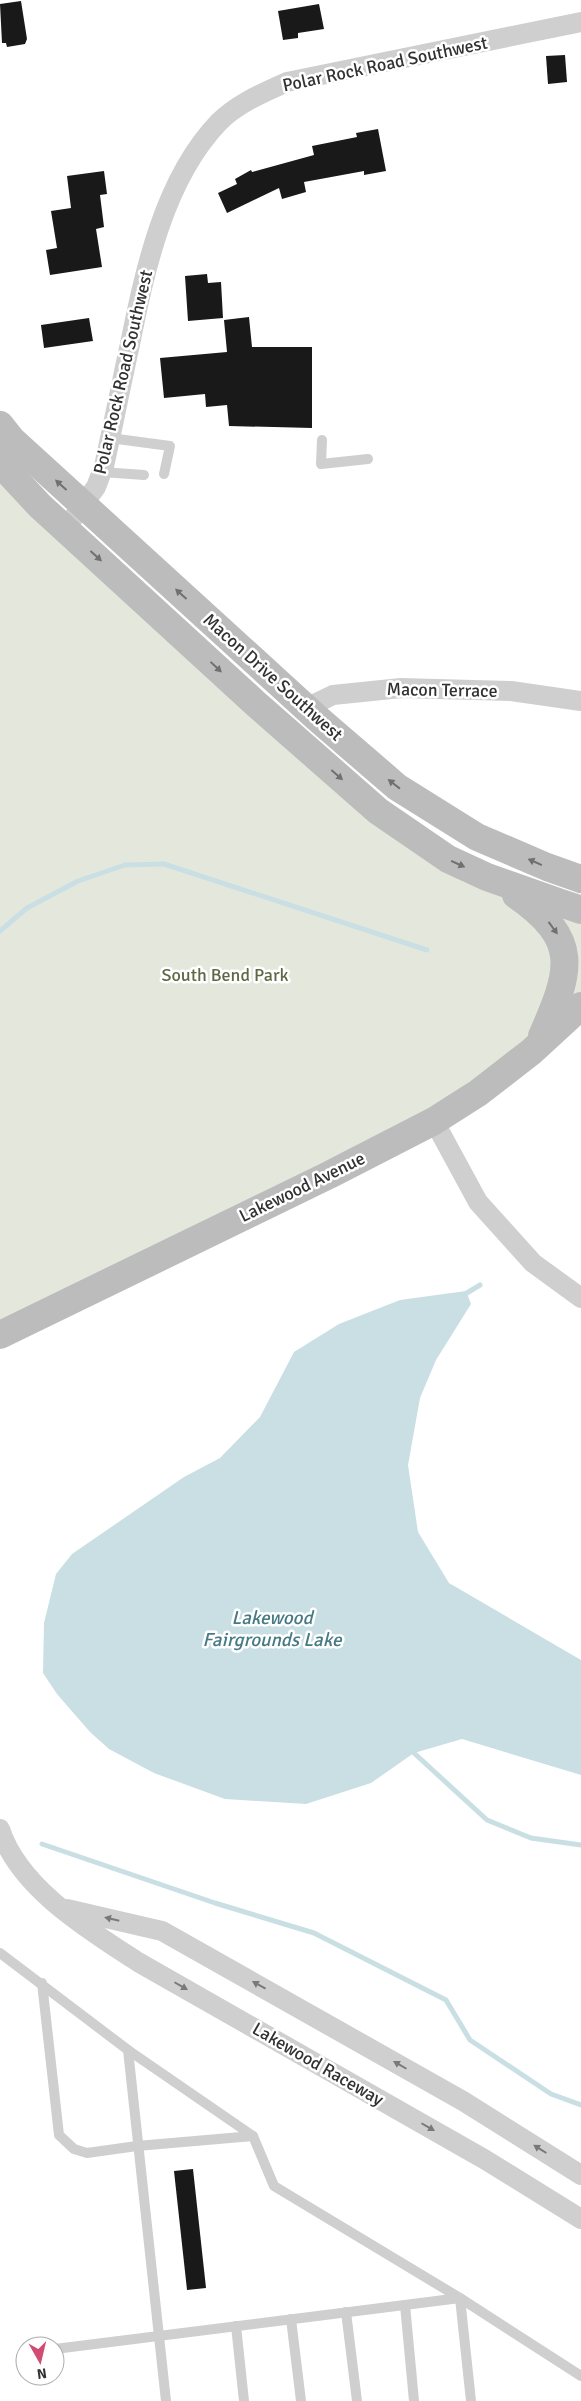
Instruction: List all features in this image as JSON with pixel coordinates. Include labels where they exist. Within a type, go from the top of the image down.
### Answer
[{"type":"street","name":"Polar Rock Road Southwest","points":[[65,528],[96,487],[102,472],[144,278],[158,228],[188,164],[202,142],[220,121],[252,97],[287,82],[581,22]]},
{"type":"street","name":"Macon Drive Southwest","points":[[0,425],[11,439],[83,505],[306,708],[397,787],[472,833],[547,867],[581,879]]},
{"type":"street","name":"Macon Drive Southwest","points":[[0,460],[17,482],[65,528],[255,703],[378,811],[448,859],[487,877],[581,910]]},
{"type":"street","name":"Macon Terrace","points":[[306,708],[333,695],[401,688],[511,691],[581,701]]},
{"type":"street","points":[[487,877],[540,912],[556,930],[562,944],[565,963],[563,982],[539,1044]]},
{"type":"street","name":"Lakewood Avenue","points":[[0,1335],[329,1175],[434,1121],[478,1093],[539,1044],[581,1006]]},
{"type":"street","points":[[434,1121],[478,1202],[533,1262],[581,1298]]},
{"type":"street","name":"Lakewood Raceway","points":[[0,1829],[26,1874],[58,1906],[138,1962],[476,2154],[581,2219]]},
{"type":"street","points":[[58,1906],[162,1930],[463,2101],[581,2175]]},
{"type":"lane","points":[[110,438],[170,446],[164,474]]},
{"type":"lane","points":[[322,440],[321,464],[368,459]]},
{"type":"lane","points":[[102,472],[144,475]]},
{"type":"lane","points":[[0,1953],[128,2050],[253,2136],[274,2186],[460,2298],[581,2376]]},
{"type":"lane","points":[[42,1983],[59,2135],[74,2149],[87,2153],[137,2146],[253,2136]]},
{"type":"lane","points":[[128,2050],[166,2401]]},
{"type":"lane","points":[[65,2348],[460,2298]]},
{"type":"lane","points":[[460,2298],[471,2401]]},
{"type":"lane","points":[[405,2304],[414,2401]]},
{"type":"lane","points":[[346,2312],[357,2401]]},
{"type":"lane","points":[[292,2319],[301,2401]]},
{"type":"lane","points":[[236,2326],[244,2401]]},
{"type":"green space","name":"South Bend Park","points":[[0,431],[65,529],[448,859],[581,894],[581,993],[434,1121],[0,1345]]},
{"type":"water","name":"Lakewood Fairgrounds Lake","points":[[466,1291],[471,1304],[436,1360],[420,1398],[408,1465],[418,1532],[449,1583],[581,1660],[581,1775],[462,1739],[414,1753],[371,1783],[306,1804],[225,1799],[154,1773],[109,1749],[90,1732],[57,1694],[43,1673],[44,1623],[56,1574],[72,1554],[184,1477],[220,1458],[260,1417],[294,1352],[339,1324],[400,1300]]},
{"type":"building","points":[[21,1],[27,39],[25,44],[7,47],[6,43],[2,43],[0,4]]},
{"type":"building","points":[[319,4],[324,29],[298,33],[298,38],[283,40],[278,11]]},
{"type":"building","points":[[565,55],[567,82],[548,84],[546,56]]},
{"type":"building","points":[[378,129],[386,171],[364,175],[364,171],[304,182],[306,192],[282,199],[279,188],[227,213],[218,193],[237,184],[235,179],[251,170],[252,172],[314,155],[312,146],[357,137],[356,133]]},
{"type":"building","points":[[104,171],[107,194],[100,195],[104,227],[96,229],[102,267],[50,275],[46,250],[57,248],[51,211],[71,208],[67,176]]},
{"type":"building","points":[[207,274],[208,283],[221,282],[223,318],[188,321],[185,276]]},
{"type":"building","points":[[249,317],[252,347],[312,347],[312,428],[229,426],[227,405],[206,407],[205,394],[164,398],[160,358],[227,352],[224,320]]},
{"type":"building","points":[[89,318],[93,341],[44,348],[41,325]]},
{"type":"building","points":[[193,2169],[206,2288],[187,2290],[174,2171]]},
{"type":"waterway","points":[[0,931],[27,908],[78,881],[125,865],[164,864],[427,950]]},
{"type":"waterway","points":[[462,1296],[480,1285]]},
{"type":"waterway","points":[[412,1746],[414,1753],[487,1820],[531,1838],[581,1845]]},
{"type":"waterway","points":[[42,1844],[215,1903],[314,1933],[446,2000],[470,2040],[551,2094],[581,2105]]}]
